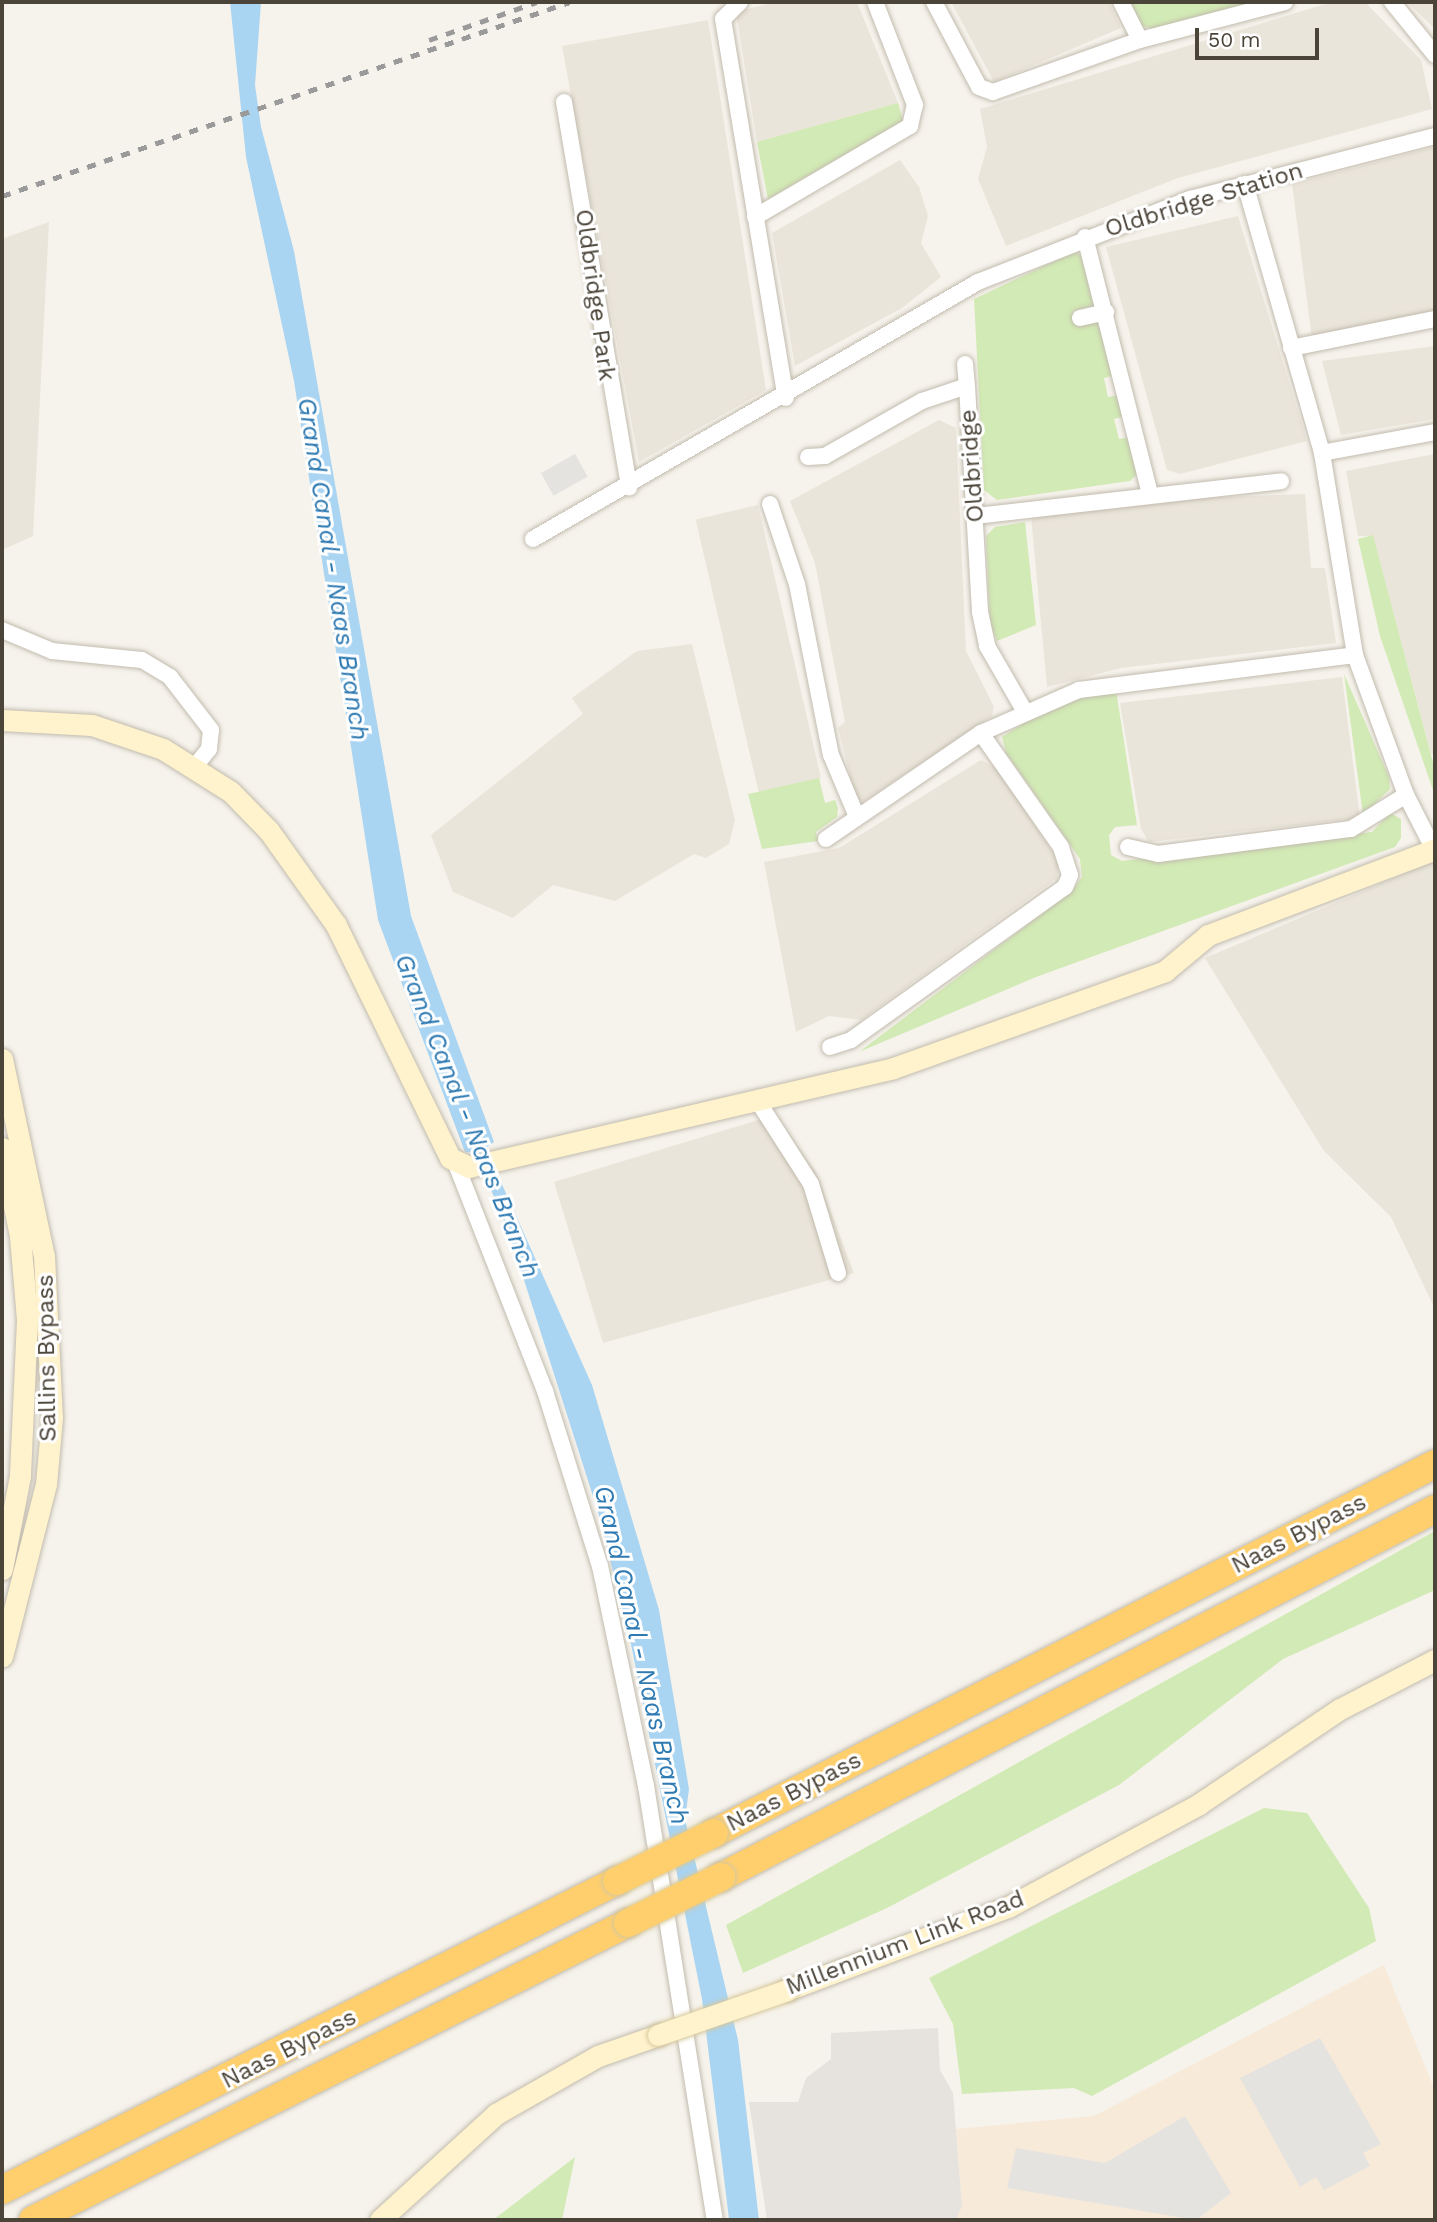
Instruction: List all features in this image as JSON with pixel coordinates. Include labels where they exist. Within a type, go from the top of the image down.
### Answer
[{"type":"highway","name":"Naas Bypass","points":[[2,2190],[262,2065],[1435,1464]]},
{"type":"highway","name":"Naas Bypass","points":[[33,2220],[274,2097],[721,1877],[1435,1509]]},
{"type":"highway","points":[[2,2184],[262,2065]]},
{"type":"highway","points":[[57,2220],[274,2097]]},
{"type":"main road","points":[[2,720],[92,725],[195,766],[269,831],[336,925],[462,1165],[759,1103],[892,1068],[1165,971],[1208,935],[1435,849]]},
{"type":"main road","name":"Sallins Bypass","points":[[2,1059],[44,1256],[52,1417],[46,1484],[2,1656]]},
{"type":"main road","name":"Sallins Bypass","points":[[2,1148],[20,1236],[27,1345],[20,1476],[2,1569]]},
{"type":"main road","name":"Millennium Link Road","points":[[380,2220],[496,2114],[598,2056],[787,1990],[1008,1907],[1199,1804],[1340,1709],[1435,1660]]},
{"type":"street","points":[[533,539],[629,488],[786,398],[723,19],[740,2]]},
{"type":"street","points":[[755,217],[910,126],[915,105],[875,2]]},
{"type":"street","points":[[934,2],[986,92],[1006,91],[1140,40],[1285,2]]},
{"type":"street","points":[[1121,2],[1140,40]]},
{"type":"street","points":[[1392,2],[1435,55]]},
{"type":"street","name":"Oldbridge Park","points":[[564,102],[629,488]]},
{"type":"street","name":"Oldbridge Station","points":[[786,398],[978,282],[1085,237],[1245,184],[1435,136]]},
{"type":"street","points":[[1245,184],[1322,453],[1356,655],[1406,795],[1435,849]]},
{"type":"street","points":[[1085,237],[1150,493]]},
{"type":"street","points":[[1080,318],[1106,312]]},
{"type":"street","points":[[1292,348],[1435,319]]},
{"type":"street","points":[[965,364],[967,386]]},
{"type":"street","name":"Oldbridge","points":[[808,457],[825,456],[922,401],[967,386],[987,646],[1024,710]]},
{"type":"street","points":[[1322,453],[1435,432]]},
{"type":"street","points":[[976,516],[1150,493],[1281,481]]},
{"type":"street","points":[[771,505],[797,584],[831,755],[857,817]]},
{"type":"street","points":[[2,630],[52,651],[142,660],[170,677],[211,730],[209,749],[195,766]]},
{"type":"street","points":[[826,839],[981,733],[1024,710],[1079,690],[1356,655]]},
{"type":"street","points":[[830,1047],[851,1040],[1065,887],[1070,876],[1061,847],[981,733]]},
{"type":"street","points":[[1128,847],[1158,854],[1351,829],[1406,795]]},
{"type":"street","points":[[759,1103],[811,1184],[838,1273]]},
{"type":"street","points":[[462,1165],[545,1391],[600,1566],[646,1786],[715,2220]]},
{"type":"shaded area","points":[[775,2],[857,2],[898,103],[757,142],[736,12]]},
{"type":"shaded area","points":[[951,2],[1109,2],[1121,28],[994,82]]},
{"type":"shaded area","points":[[1332,2],[1365,2],[1421,60],[1432,109],[1178,178],[1006,246],[978,179],[987,147],[980,109]]},
{"type":"shaded area","points":[[1407,2],[1435,2],[1435,29]]},
{"type":"shaded area","points":[[708,20],[766,390],[639,462],[562,46]]},
{"type":"shaded area","points":[[1435,147],[1435,321],[1313,347],[1292,184]]},
{"type":"shaded area","points":[[900,160],[919,187],[928,216],[921,243],[941,277],[902,308],[795,366],[772,233]]},
{"type":"shaded area","points":[[1238,216],[1307,441],[1180,474],[1167,470],[1106,247]]},
{"type":"shaded area","points":[[49,222],[33,536],[2,550],[2,239]]},
{"type":"shaded area","points":[[1435,346],[1435,419],[1341,435],[1322,361]]},
{"type":"shaded area","points":[[939,420],[956,428],[966,651],[994,707],[992,716],[864,801],[856,799],[838,728],[845,722],[815,563],[790,501]]},
{"type":"shaded area","points":[[575,454],[588,477],[553,496],[541,473]]},
{"type":"shaded area","points":[[1435,454],[1435,753],[1431,754],[1373,536],[1358,536],[1346,471]]},
{"type":"shaded area","points":[[1305,494],[1311,568],[1325,568],[1336,643],[1121,668],[1047,687],[1031,516],[1175,499]]},
{"type":"shaded area","points":[[758,505],[821,778],[759,792],[696,519]]},
{"type":"shaded area","points":[[692,644],[735,820],[729,844],[706,858],[694,854],[615,901],[553,885],[513,918],[453,892],[431,835],[583,714],[572,698],[637,651]]},
{"type":"shaded area","points":[[1342,677],[1360,818],[1149,842],[1141,829],[1120,703]]},
{"type":"shaded area","points":[[981,760],[998,769],[1059,861],[1057,878],[861,1020],[829,1016],[796,1032],[764,862],[839,848]]},
{"type":"shaded area","points":[[1435,861],[1435,1309],[1391,1217],[1324,1151],[1205,958]]},
{"type":"shaded area","points":[[775,1115],[816,1172],[854,1273],[603,1343],[554,1182]]},
{"type":"shaded area","points":[[1384,1965],[1435,2091],[1435,2220],[956,2220],[962,2206],[956,2129],[1094,2116]]},
{"type":"shaded area","points":[[938,2028],[940,2070],[953,2093],[962,2206],[956,2220],[767,2220],[749,2102],[798,2102],[806,2078],[831,2059],[831,2033]]},
{"type":"shaded area","points":[[1320,2038],[1381,2144],[1363,2153],[1370,2166],[1324,2190],[1316,2177],[1300,2187],[1240,2078]]},
{"type":"shaded area","points":[[1185,2116],[1231,2193],[1196,2220],[1007,2188],[1016,2148],[1105,2163]]},
{"type":"green space","points":[[1128,2],[1253,2],[1153,29],[1140,25]]},
{"type":"green space","points":[[898,103],[903,121],[768,199],[757,142]]},
{"type":"green space","points":[[1074,252],[1084,257],[1097,305],[1073,311],[1076,325],[1100,319],[1114,375],[1104,378],[1108,397],[1119,395],[1125,416],[1114,419],[1119,439],[1130,437],[1139,472],[1130,481],[997,500],[984,490],[974,299]]},
{"type":"green space","points":[[1025,522],[1036,625],[997,641],[990,622],[986,536],[995,527]]},
{"type":"green space","points":[[1373,535],[1435,770],[1435,796],[1380,636],[1358,539]]},
{"type":"green space","points":[[1344,674],[1389,777],[1390,789],[1363,815]]},
{"type":"green space","points":[[1116,690],[1137,825],[1115,827],[1109,835],[1111,855],[1122,861],[1372,832],[1390,813],[1401,819],[1401,838],[1395,847],[1036,977],[859,1052],[1073,890],[1082,877],[1080,859],[1006,753],[1002,737],[1039,713],[1091,692]]},
{"type":"green space","points":[[819,778],[825,803],[835,800],[838,808],[837,817],[816,832],[818,841],[762,849],[748,794]]},
{"type":"green space","points":[[1435,1531],[1435,1590],[1283,1659],[1119,1785],[887,1908],[743,1973],[726,1925]]},
{"type":"green space","points":[[1264,1808],[1307,1813],[1369,1908],[1376,1941],[1092,2096],[1074,2088],[962,2094],[953,2024],[929,1978]]},
{"type":"green space","points":[[575,2157],[562,2220],[493,2220]]},
{"type":"water","name":"Grand Canal - Naas Branch","points":[[230,2],[261,2],[255,85],[261,127],[294,251],[411,916],[494,1142],[487,1147],[592,1385],[659,1610],[689,1789],[685,1819],[738,2040],[759,2220],[729,2219],[702,1999],[631,1644],[599,1515],[510,1236],[476,1153],[465,1152],[378,920],[294,381],[246,157]]},
{"type":"railway","points":[[429,40],[537,2]]},
{"type":"railway","points":[[2,196],[570,2]]}]
